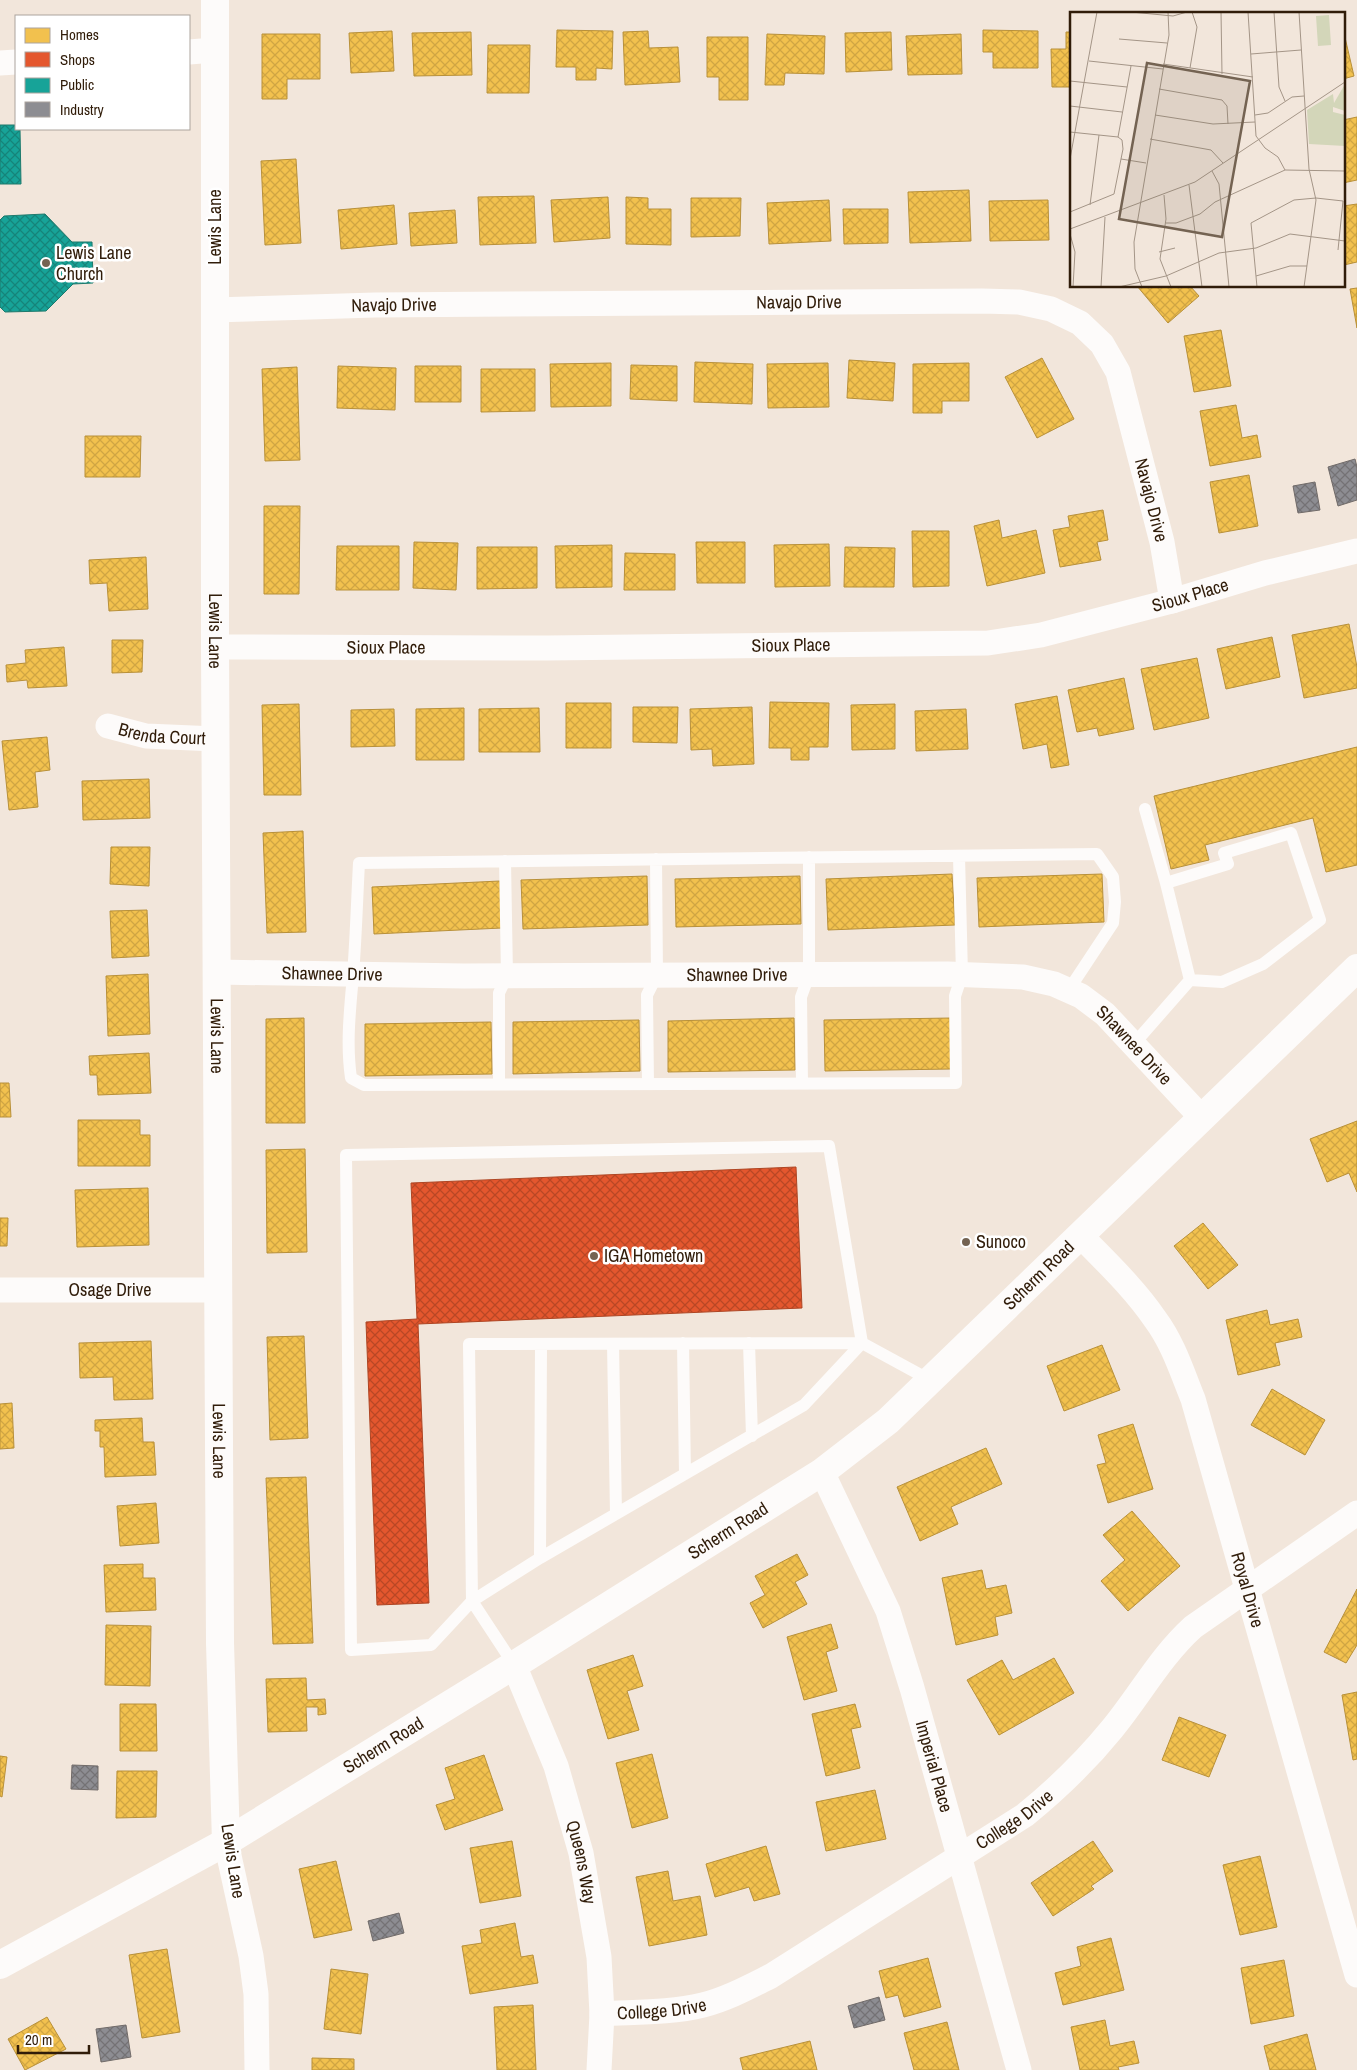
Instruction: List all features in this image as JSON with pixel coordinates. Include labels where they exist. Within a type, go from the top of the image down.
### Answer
[{"type":"street","name":"Lewis Lane","points":[[215,0],[202,51],[214,310],[220,1643],[226,1842],[251,1956],[256,1994],[257,2070]]},
{"type":"street","points":[[0,63],[15,62]]},
{"type":"street","name":"Navajo Drive","points":[[214,310],[385,305],[972,301],[1019,302],[1051,309],[1080,323],[1102,344],[1118,372],[1162,542],[1172,601]]},
{"type":"street","name":"Sioux Place","points":[[215,648],[548,648],[988,643],[1041,635],[1172,601],[1265,573],[1357,551]]},
{"type":"street","name":"Brenda Court","points":[[108,726],[146,736],[216,739]]},
{"type":"street","name":"Scherm Road","points":[[0,1965],[226,1842],[514,1665],[822,1472],[888,1421],[1357,968]]},
{"type":"street","name":"Shawnee Drive","points":[[217,972],[506,976],[962,975],[1022,977],[1054,984],[1081,996],[1105,1014],[1202,1118]]},
{"type":"street","name":"Royal Drive","points":[[1080,1235],[1136,1293],[1157,1320],[1176,1356],[1193,1399],[1357,1975]]},
{"type":"street","name":"Osage Drive","points":[[0,1290],[219,1290]]},
{"type":"street","name":"Imperial Place","points":[[822,1472],[888,1611],[912,1688],[958,1858],[1019,2070]]},
{"type":"street","name":"College Drive","points":[[602,2014],[674,2010],[704,2005],[737,1994],[771,1976],[1025,1815],[1057,1789],[1112,1729],[1174,1644],[1192,1627],[1357,1513]]},
{"type":"street","name":"Queens Way","points":[[514,1665],[556,1766],[581,1853],[599,1957],[602,2014],[599,2070]]},
{"type":"lane","points":[[1145,809],[1166,882],[1190,980]]},
{"type":"lane","points":[[1166,882],[1228,864],[1224,853],[1291,833],[1320,920],[1262,964],[1222,982],[1190,980]]},
{"type":"lane","points":[[960,856],[962,975],[955,996],[956,1083],[364,1085],[352,1078],[347,1053],[359,863],[1097,854],[1113,877],[1115,902],[1113,924],[1068,991]]},
{"type":"lane","points":[[802,1083],[801,997],[809,975],[809,858]]},
{"type":"lane","points":[[648,1084],[647,995],[657,975],[656,859]]},
{"type":"lane","points":[[499,1084],[499,993],[506,976],[505,861]]},
{"type":"lane","points":[[1134,1045],[1190,980]]},
{"type":"lane","points":[[829,1146],[862,1343],[804,1405],[540,1558],[472,1601],[431,1645],[351,1650],[346,1155],[829,1146]]},
{"type":"lane","points":[[682,1343],[685,1474]]},
{"type":"lane","points":[[749,1343],[752,1436]]},
{"type":"lane","points":[[514,1665],[472,1601],[469,1344],[862,1343],[930,1380]]},
{"type":"lane","points":[[540,1558],[541,1344]]},
{"type":"lane","points":[[613,1344],[616,1514]]},
{"type":"building: Homes","points":[[557,30],[613,31],[612,69],[596,68],[596,80],[576,80],[576,67],[556,67]]},
{"type":"building: Homes","points":[[983,30],[1038,31],[1038,68],[993,68],[993,52],[983,52]]},
{"type":"building: Homes","points":[[392,31],[394,71],[351,73],[349,33]]},
{"type":"building: Homes","points":[[648,31],[649,48],[678,47],[680,82],[625,85],[623,32]]},
{"type":"building: Homes","points":[[471,32],[472,75],[414,76],[412,33]]},
{"type":"building: Homes","points":[[891,32],[892,70],[846,72],[845,33]]},
{"type":"building: Homes","points":[[1066,32],[1070,32],[1070,87],[1052,87],[1051,49],[1066,49]]},
{"type":"building: Homes","points":[[1344,33],[1354,76],[1344,79]]},
{"type":"building: Homes","points":[[262,34],[320,34],[320,79],[287,79],[287,99],[262,99]]},
{"type":"building: Homes","points":[[767,34],[825,36],[824,74],[785,73],[784,85],[765,85]]},
{"type":"building: Homes","points":[[961,34],[962,74],[908,75],[906,36]]},
{"type":"building: Homes","points":[[707,37],[748,37],[748,100],[719,100],[719,77],[707,77]]},
{"type":"building: Homes","points":[[488,45],[530,45],[529,93],[487,93]]},
{"type":"building: Homes","points":[[1357,117],[1357,180],[1344,183],[1344,120]]},
{"type":"building: Homes","points":[[296,159],[301,243],[265,245],[261,161]]},
{"type":"building: Homes","points":[[969,190],[971,241],[910,243],[908,192]]},
{"type":"building: Homes","points":[[534,196],[536,243],[480,245],[478,197]]},
{"type":"building: Homes","points":[[608,197],[610,238],[554,242],[551,200]]},
{"type":"building: Homes","points":[[626,197],[648,198],[648,209],[671,209],[671,245],[626,244]]},
{"type":"building: Homes","points":[[691,198],[741,198],[740,236],[691,237]]},
{"type":"building: Homes","points":[[829,200],[831,241],[769,244],[767,203]]},
{"type":"building: Homes","points":[[1048,200],[1049,240],[990,241],[989,201]]},
{"type":"building: Homes","points":[[1357,204],[1357,262],[1344,265],[1344,206]]},
{"type":"building: Homes","points":[[394,205],[397,244],[341,249],[338,210]]},
{"type":"building: Homes","points":[[843,209],[888,209],[888,243],[844,244]]},
{"type":"building: Homes","points":[[455,210],[457,243],[411,246],[409,213]]},
{"type":"building: Homes","points":[[1139,288],[1192,288],[1199,296],[1168,323]]},
{"type":"building: Homes","points":[[1357,288],[1357,328],[1350,289]]},
{"type":"building: Homes","points":[[1221,330],[1231,386],[1194,392],[1184,336]]},
{"type":"building: Homes","points":[[1042,358],[1074,419],[1037,438],[1005,377]]},
{"type":"building: Homes","points":[[849,360],[895,363],[893,401],[847,398]]},
{"type":"building: Homes","points":[[695,362],[753,364],[752,404],[694,402]]},
{"type":"building: Homes","points":[[611,363],[611,406],[551,407],[550,364]]},
{"type":"building: Homes","points":[[828,363],[829,407],[768,408],[767,364]]},
{"type":"building: Homes","points":[[969,363],[969,401],[942,401],[942,413],[913,413],[913,364]]},
{"type":"building: Homes","points":[[631,365],[677,366],[677,401],[630,399]]},
{"type":"building: Homes","points":[[338,366],[396,368],[395,410],[337,408]]},
{"type":"building: Homes","points":[[415,366],[461,366],[461,402],[415,402]]},
{"type":"building: Homes","points":[[297,367],[300,460],[265,461],[262,369]]},
{"type":"building: Homes","points":[[481,369],[535,369],[535,411],[481,412]]},
{"type":"building: Homes","points":[[1236,405],[1242,438],[1257,435],[1261,457],[1210,466],[1200,411]]},
{"type":"building: Homes","points":[[85,436],[141,436],[140,477],[85,477]]},
{"type":"building: Homes","points":[[1249,475],[1258,526],[1219,533],[1210,482]]},
{"type":"building: Homes","points":[[264,506],[300,506],[299,594],[264,594]]},
{"type":"building: Homes","points":[[1103,510],[1108,540],[1097,542],[1101,560],[1060,567],[1053,530],[1070,527],[1068,516]]},
{"type":"building: Homes","points":[[999,520],[1002,538],[1036,530],[1045,573],[987,586],[974,526]]},
{"type":"building: Homes","points":[[912,531],[949,531],[949,586],[913,587]]},
{"type":"building: Homes","points":[[414,542],[458,543],[456,590],[413,588]]},
{"type":"building: Homes","points":[[696,542],[745,542],[745,583],[697,583]]},
{"type":"building: Homes","points":[[829,544],[830,586],[775,587],[774,545]]},
{"type":"building: Homes","points":[[612,545],[612,587],[556,588],[555,546]]},
{"type":"building: Homes","points":[[337,546],[399,546],[399,590],[336,590]]},
{"type":"building: Homes","points":[[477,547],[537,547],[537,588],[477,589]]},
{"type":"building: Homes","points":[[845,547],[895,548],[894,587],[844,587]]},
{"type":"building: Homes","points":[[625,553],[675,554],[675,590],[624,590]]},
{"type":"building: Homes","points":[[146,557],[148,609],[109,611],[107,583],[90,584],[89,560]]},
{"type":"building: Homes","points":[[1349,624],[1357,667],[1357,688],[1304,698],[1292,635]]},
{"type":"building: Homes","points":[[1272,637],[1280,677],[1226,689],[1217,649]]},
{"type":"building: Homes","points":[[112,640],[143,640],[142,672],[112,673]]},
{"type":"building: Homes","points":[[64,647],[67,686],[28,688],[27,680],[7,682],[6,665],[26,663],[25,650]]},
{"type":"building: Homes","points":[[1197,658],[1209,718],[1154,730],[1141,669]]},
{"type":"building: Homes","points":[[1124,678],[1134,729],[1099,736],[1097,728],[1077,732],[1068,690]]},
{"type":"building: Homes","points":[[1057,696],[1069,765],[1051,768],[1047,744],[1023,749],[1015,704]]},
{"type":"building: Homes","points":[[770,702],[829,703],[828,747],[809,747],[809,760],[791,760],[791,748],[769,748]]},
{"type":"building: Homes","points":[[566,703],[611,703],[611,748],[566,748]]},
{"type":"building: Homes","points":[[299,704],[301,795],[264,795],[262,705]]},
{"type":"building: Homes","points":[[895,704],[895,749],[852,750],[851,705]]},
{"type":"building: Homes","points":[[633,707],[678,707],[677,743],[633,742]]},
{"type":"building: Homes","points":[[752,707],[754,764],[713,766],[712,749],[691,750],[690,709]]},
{"type":"building: Homes","points":[[464,708],[464,760],[416,760],[416,709]]},
{"type":"building: Homes","points":[[539,708],[540,752],[479,752],[479,709]]},
{"type":"building: Homes","points":[[394,709],[395,746],[351,747],[351,710]]},
{"type":"building: Homes","points":[[966,709],[968,749],[916,751],[915,711]]},
{"type":"building: Homes","points":[[47,737],[50,770],[35,772],[38,807],[9,810],[2,741]]},
{"type":"building: Homes","points":[[1357,747],[1357,865],[1326,872],[1313,818],[1205,845],[1209,860],[1171,869],[1154,796]]},
{"type":"building: Homes","points":[[149,779],[150,818],[83,820],[82,781]]},
{"type":"building: Homes","points":[[303,831],[306,932],[267,933],[263,833]]},
{"type":"building: Homes","points":[[111,847],[150,847],[149,886],[110,884]]},
{"type":"building: Homes","points":[[952,874],[955,925],[828,930],[826,879]]},
{"type":"building: Homes","points":[[1102,874],[1104,922],[979,927],[977,878]]},
{"type":"building: Homes","points":[[647,876],[648,925],[523,929],[521,880]]},
{"type":"building: Homes","points":[[800,876],[801,924],[676,927],[675,879]]},
{"type":"building: Homes","points":[[500,881],[502,928],[374,934],[372,887]]},
{"type":"building: Homes","points":[[147,910],[149,956],[112,958],[110,911]]},
{"type":"building: Homes","points":[[148,974],[150,1034],[108,1036],[106,976]]},
{"type":"building: Homes","points":[[304,1018],[305,1123],[266,1123],[266,1019]]},
{"type":"building: Homes","points":[[794,1018],[795,1070],[668,1072],[668,1021]]},
{"type":"building: Homes","points":[[951,1018],[951,1069],[825,1071],[824,1020]]},
{"type":"building: Homes","points":[[639,1020],[640,1071],[513,1074],[513,1022]]},
{"type":"building: Homes","points":[[491,1022],[492,1074],[365,1076],[365,1024]]},
{"type":"building: Homes","points":[[149,1053],[151,1093],[98,1095],[97,1075],[90,1075],[89,1056]]},
{"type":"building: Homes","points":[[0,1083],[9,1083],[11,1117],[0,1117]]},
{"type":"building: Homes","points":[[78,1120],[140,1120],[140,1135],[150,1135],[150,1166],[78,1166]]},
{"type":"building: Homes","points":[[1357,1121],[1357,1192],[1349,1173],[1327,1182],[1310,1139]]},
{"type":"building: Homes","points":[[305,1149],[307,1252],[267,1253],[266,1150]]},
{"type":"building: Homes","points":[[148,1188],[149,1245],[77,1247],[75,1190]]},
{"type":"building: Homes","points":[[0,1218],[8,1218],[7,1246],[0,1246]]},
{"type":"building: Homes","points":[[1203,1223],[1238,1265],[1208,1289],[1174,1246]]},
{"type":"building: Homes","points":[[1267,1310],[1270,1325],[1298,1319],[1302,1337],[1275,1343],[1280,1365],[1238,1375],[1226,1320]]},
{"type":"building: Homes","points":[[304,1336],[308,1438],[270,1440],[267,1337]]},
{"type":"building: Homes","points":[[151,1341],[153,1399],[114,1400],[113,1377],[80,1378],[79,1343]]},
{"type":"building: Homes","points":[[1102,1345],[1120,1390],[1064,1411],[1047,1366]]},
{"type":"building: Homes","points":[[1272,1389],[1325,1420],[1305,1455],[1251,1425]]},
{"type":"building: Homes","points":[[12,1403],[14,1448],[0,1449],[0,1404]]},
{"type":"building: Homes","points":[[142,1418],[143,1442],[154,1442],[156,1475],[105,1477],[104,1447],[100,1447],[100,1431],[95,1431],[95,1420]]},
{"type":"building: Homes","points":[[1133,1424],[1153,1489],[1108,1503],[1097,1465],[1106,1463],[1098,1435]]},
{"type":"building: Homes","points":[[986,1448],[1002,1484],[951,1507],[958,1524],[920,1541],[897,1487]]},
{"type":"building: Homes","points":[[306,1477],[313,1643],[273,1644],[266,1478]]},
{"type":"building: Homes","points":[[156,1503],[159,1543],[120,1546],[117,1506]]},
{"type":"building: Homes","points":[[1132,1511],[1180,1566],[1128,1611],[1101,1581],[1125,1560],[1103,1535]]},
{"type":"building: Homes","points":[[797,1554],[808,1575],[795,1582],[807,1604],[763,1628],[750,1603],[765,1595],[755,1576]]},
{"type":"building: Homes","points":[[143,1564],[143,1578],[155,1578],[156,1610],[106,1612],[104,1565]]},
{"type":"building: Homes","points":[[982,1570],[986,1589],[1006,1585],[1012,1613],[995,1617],[998,1635],[956,1645],[942,1578]]},
{"type":"building: Homes","points":[[1357,1589],[1357,1645],[1346,1663],[1324,1652]]},
{"type":"building: Homes","points":[[831,1624],[838,1648],[826,1652],[837,1691],[804,1700],[787,1637]]},
{"type":"building: Homes","points":[[106,1625],[151,1626],[150,1686],[105,1685]]},
{"type":"building: Homes","points":[[633,1655],[643,1686],[627,1691],[639,1730],[608,1739],[587,1670]]},
{"type":"building: Homes","points":[[1054,1658],[1074,1693],[999,1735],[967,1680],[1002,1660],[1013,1680]]},
{"type":"building: Homes","points":[[306,1678],[307,1700],[325,1699],[326,1714],[318,1715],[318,1707],[306,1707],[307,1731],[268,1732],[266,1679]]},
{"type":"building: Homes","points":[[1357,1692],[1357,1759],[1353,1760],[1342,1695]]},
{"type":"building: Homes","points":[[120,1704],[156,1704],[157,1751],[120,1751]]},
{"type":"building: Homes","points":[[855,1704],[861,1727],[851,1729],[860,1768],[826,1776],[812,1714]]},
{"type":"building: Homes","points":[[1179,1717],[1226,1735],[1209,1777],[1162,1760]]},
{"type":"building: Homes","points":[[652,1754],[668,1818],[632,1828],[616,1763]]},
{"type":"building: Homes","points":[[484,1755],[503,1810],[445,1830],[436,1805],[455,1799],[445,1768]]},
{"type":"building: Homes","points":[[0,1756],[7,1757],[2,1797],[0,1796]]},
{"type":"building: Homes","points":[[117,1771],[157,1771],[156,1817],[116,1818]]},
{"type":"building: Homes","points":[[875,1790],[886,1839],[826,1851],[816,1802]]},
{"type":"building: Homes","points":[[512,1841],[521,1896],[480,1903],[470,1848]]},
{"type":"building: Homes","points":[[1093,1841],[1113,1871],[1091,1886],[1094,1889],[1053,1916],[1031,1883]]},
{"type":"building: Homes","points":[[766,1846],[780,1894],[754,1901],[749,1887],[715,1897],[706,1864]]},
{"type":"building: Homes","points":[[1260,1856],[1277,1927],[1240,1935],[1223,1865]]},
{"type":"building: Homes","points":[[336,1861],[352,1930],[314,1938],[299,1869]]},
{"type":"building: Homes","points":[[668,1871],[673,1901],[700,1896],[707,1935],[649,1946],[636,1877]]},
{"type":"building: Homes","points":[[515,1923],[521,1957],[533,1955],[538,1983],[470,1994],[462,1946],[482,1943],[480,1930]]},
{"type":"building: Homes","points":[[1111,1938],[1124,1990],[1063,2005],[1055,1973],[1081,1966],[1077,1947]]},
{"type":"building: Homes","points":[[167,1949],[180,2032],[142,2038],[129,1955]]},
{"type":"building: Homes","points":[[928,1958],[941,2007],[904,2017],[898,1995],[886,1998],[879,1971]]},
{"type":"building: Homes","points":[[1284,1960],[1294,2016],[1251,2024],[1241,1968]]},
{"type":"building: Homes","points":[[331,1969],[368,1974],[361,2034],[324,2029]]},
{"type":"building: Homes","points":[[533,2005],[536,2070],[497,2070],[494,2007]]},
{"type":"building: Homes","points":[[47,2017],[66,2049],[25,2070],[8,2039]]},
{"type":"building: Homes","points":[[1105,2020],[1110,2046],[1134,2041],[1139,2063],[1118,2067],[1119,2070],[1080,2070],[1071,2027]]},
{"type":"building: Homes","points":[[947,2022],[959,2070],[914,2070],[904,2033]]},
{"type":"building: Homes","points":[[1307,2034],[1316,2070],[1270,2070],[1264,2046]]},
{"type":"building: Homes","points":[[810,2041],[817,2070],[743,2070],[740,2058]]},
{"type":"building: Homes","points":[[312,2058],[354,2059],[354,2070],[312,2070]]},
{"type":"building: Shops","points":[[796,1167],[802,1308],[418,1324],[429,1603],[377,1605],[366,1322],[417,1319],[411,1183]]},
{"type":"building: Public","points":[[0,125],[15,125],[15,130],[20,130],[21,184],[0,184]]},
{"type":"building: Public","name":"Lewis Lane Church","points":[[45,214],[72,242],[92,242],[93,283],[73,284],[46,311],[5,312],[0,307],[0,220],[4,216]]},
{"type":"building: Industry","points":[[1355,459],[1357,467],[1357,500],[1338,506],[1328,467]]},
{"type":"building: Industry","points":[[1315,482],[1320,510],[1298,513],[1293,486]]},
{"type":"building: Industry","points":[[72,1765],[98,1766],[98,1790],[71,1789]]},
{"type":"building: Industry","points":[[399,1913],[404,1933],[373,1941],[368,1921]]},
{"type":"building: Industry","points":[[879,1997],[885,2020],[854,2028],[848,2006]]},
{"type":"building: Industry","points":[[126,2025],[131,2057],[101,2062],[96,2029]]},
{"type":"place","name":"Lewis Lane Church","points":[[46,263]]},
{"type":"place","name":"Sunoco","points":[[966,1242]]},
{"type":"place","name":"IGA Hometown","points":[[594,1256]]}]
